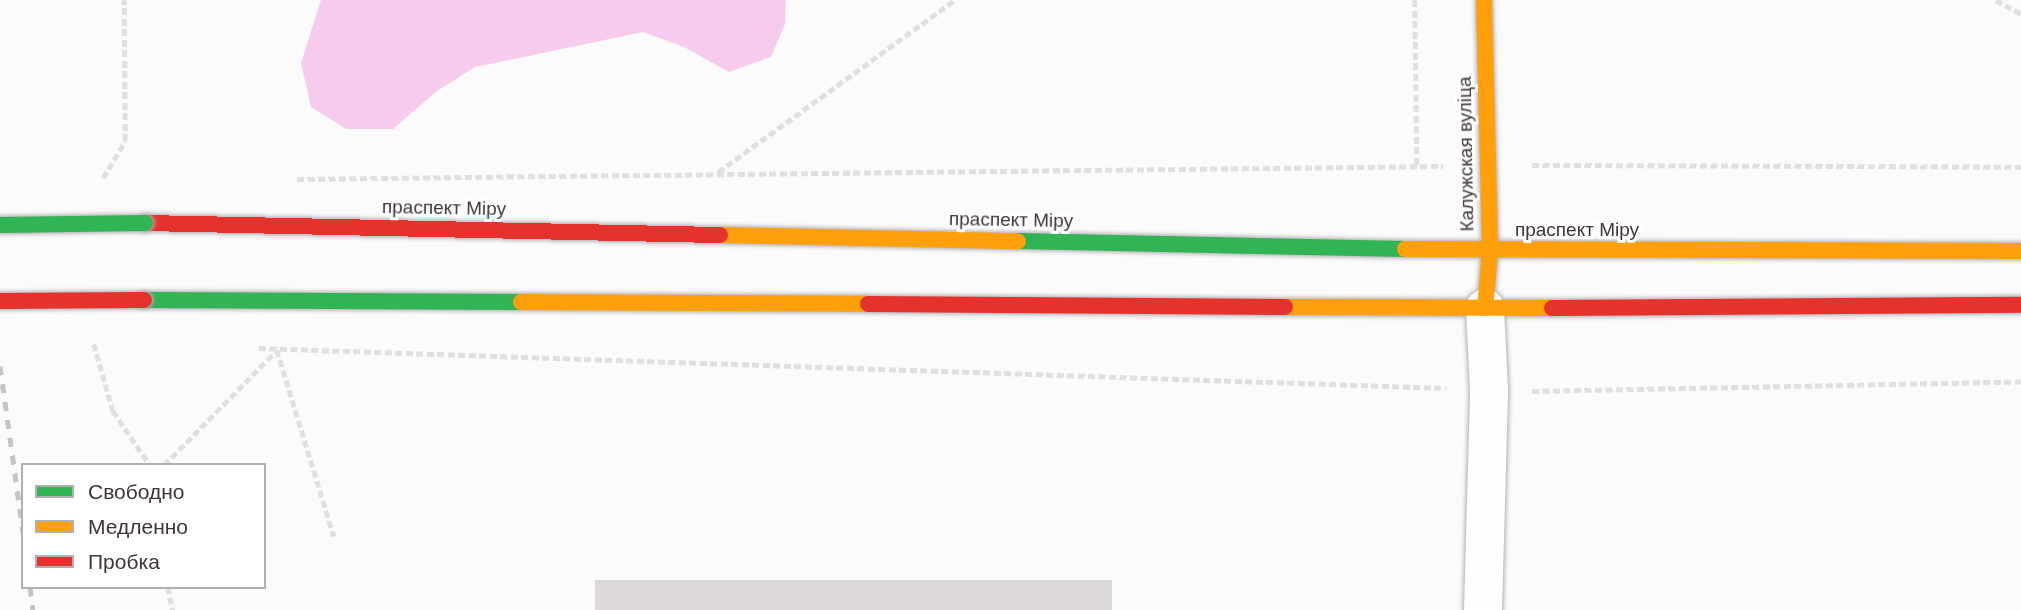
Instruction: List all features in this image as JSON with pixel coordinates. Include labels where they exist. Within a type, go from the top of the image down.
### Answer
[{"type":"main road","name":"Калужская вуліца","points":[[1484,0],[1490,251],[1485,308]]},
{"type":"main road","name":"праспект Міру","points":[[0,225],[145,223],[1490,251],[2021,251]]},
{"type":"main road","points":[[0,301],[1485,308],[2021,306]]},
{"type":"street","points":[[1483,610],[1489,390],[1485,308]]},
{"type":"path","points":[[718,172],[955,0]]},
{"type":"path","points":[[1415,0],[1417,167]]},
{"type":"path","points":[[1996,0],[2021,14]]},
{"type":"path","points":[[290,179],[1486,165],[2021,167]]},
{"type":"path","points":[[251,348],[1489,390],[2021,382]]},
{"type":"path","points":[[166,463],[277,350]]},
{"type":"path","points":[[277,350],[334,537]]},
{"type":"path","points":[[168,589],[173,610]]},
{"type":"shaded area","points":[[321,0],[786,0],[785,24],[771,57],[729,72],[684,47],[643,32],[475,67],[437,91],[393,129],[346,129],[311,107],[301,63]]},
{"type":"building","points":[[595,580],[1112,580],[1112,610],[595,610]]},
{"type":"railway","points":[[0,366],[21,518]]},
{"type":"railway","points":[[30,589],[33,610]]},
{"type":"traffic: fast","points":[[0,225],[145,223]]},
{"type":"traffic: fast","points":[[1018,241],[1405,249]]},
{"type":"traffic: fast","points":[[144,300],[521,302]]},
{"type":"traffic: slow","points":[[1484,0],[1490,251],[1485,308]]},
{"type":"traffic: slow","points":[[720,235],[1018,241]]},
{"type":"traffic: slow","points":[[1405,249],[2021,251]]},
{"type":"traffic: slow","points":[[521,302],[868,304]]},
{"type":"traffic: slow","points":[[1285,307],[1552,308]]},
{"type":"traffic: jam","points":[[145,223],[720,235]]},
{"type":"traffic: jam","points":[[0,301],[144,300]]},
{"type":"traffic: jam","points":[[868,304],[1285,307]]},
{"type":"traffic: jam","points":[[1552,308],[2021,305]]}]
